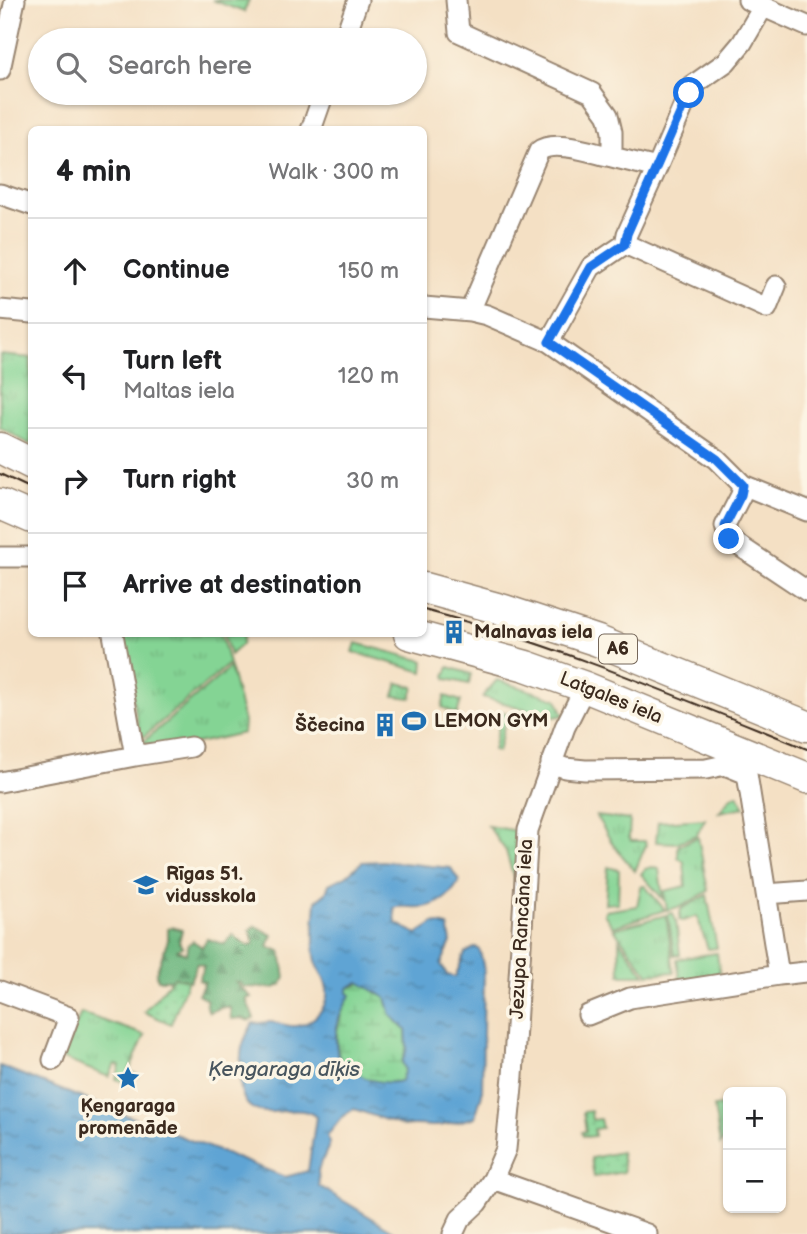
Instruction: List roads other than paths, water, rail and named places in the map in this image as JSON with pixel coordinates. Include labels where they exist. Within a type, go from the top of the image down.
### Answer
[{"type":"highway","points":[[0,448],[28,462]]},
{"type":"highway","points":[[0,504],[28,516]]},
{"type":"highway","name":"A6","points":[[427,589],[540,622],[674,671],[807,726]]},
{"type":"highway","points":[[526,666],[540,622]]},
{"type":"highway","name":"Latgales iela","points":[[420,637],[526,666],[585,687],[739,760],[807,778]]},
{"type":"street","points":[[0,69],[15,0]]},
{"type":"street","points":[[348,28],[358,0]]},
{"type":"street","points":[[456,0],[459,32],[592,93],[608,115],[612,132],[612,157]]},
{"type":"street","points":[[549,342],[591,267],[625,244],[692,86],[726,62],[742,43],[755,3],[807,26]]},
{"type":"street","points":[[313,126],[320,105]]},
{"type":"street","points":[[470,311],[539,150],[546,146],[558,146],[657,168]]},
{"type":"street","points":[[0,194],[28,204]]},
{"type":"street","points":[[625,244],[767,308],[776,286]]},
{"type":"street","points":[[427,307],[487,315],[549,342],[710,454],[743,485],[807,511]]},
{"type":"street","points":[[0,310],[28,313]]},
{"type":"street","points":[[743,485],[741,495],[725,526],[729,539],[806,587]]},
{"type":"street","points":[[0,557],[28,557]]},
{"type":"street","points":[[114,637],[135,755]]},
{"type":"street","name":"Jezupa Rancāna iela","points":[[453,1234],[460,1219],[477,1203],[494,1179],[506,1149],[510,1124],[528,830],[565,727],[585,687]]},
{"type":"street","points":[[0,782],[135,755],[191,747]]},
{"type":"street","points":[[551,763],[585,770],[706,769],[739,760],[747,774],[779,975]]},
{"type":"street","points":[[766,894],[807,891]]},
{"type":"street","points":[[587,1015],[631,998],[779,975],[806,976]]},
{"type":"street","points":[[0,991],[69,1017],[53,1060]]},
{"type":"street","points":[[494,1179],[647,1234]]},
{"type":"water","name":"Ķengaraga dīķis","points":[[382,861],[451,868],[459,881],[445,898],[433,905],[394,908],[396,923],[417,934],[434,923],[448,926],[451,942],[441,964],[447,975],[455,977],[465,953],[476,947],[480,951],[484,970],[482,1094],[475,1117],[442,1126],[403,1126],[354,1109],[343,1116],[327,1136],[330,1143],[318,1170],[319,1186],[398,1234],[0,1234],[0,1066],[285,1177],[308,1171],[316,1117],[306,1112],[258,1111],[248,1105],[242,1094],[242,1048],[253,1023],[272,1022],[296,1026],[311,1021],[321,1010],[327,989],[314,949],[316,901],[326,893],[329,884],[346,876],[362,862]],"holes":[[[359,982],[386,998],[391,1015],[406,1030],[407,1048],[402,1062],[405,1069],[401,1081],[396,1082],[366,1078],[356,1071],[351,1062],[340,1062],[336,1044],[339,1019],[351,995],[348,988]]]},
{"type":"tram line","points":[[0,474],[28,487]]},
{"type":"tram line","points":[[427,611],[570,655],[807,749]]},
{"type":"place","name":"Malnavas iela","points":[[454,632]]},
{"type":"place","name":"LEMON GYM","points":[[414,721]]},
{"type":"place","name":"Ščecina","points":[[385,725]]},
{"type":"place","name":"Rīgas 51. vidusskola","points":[[146,885]]},
{"type":"place","name":"Ķengaraga promenāde","points":[[128,1078]]}]
